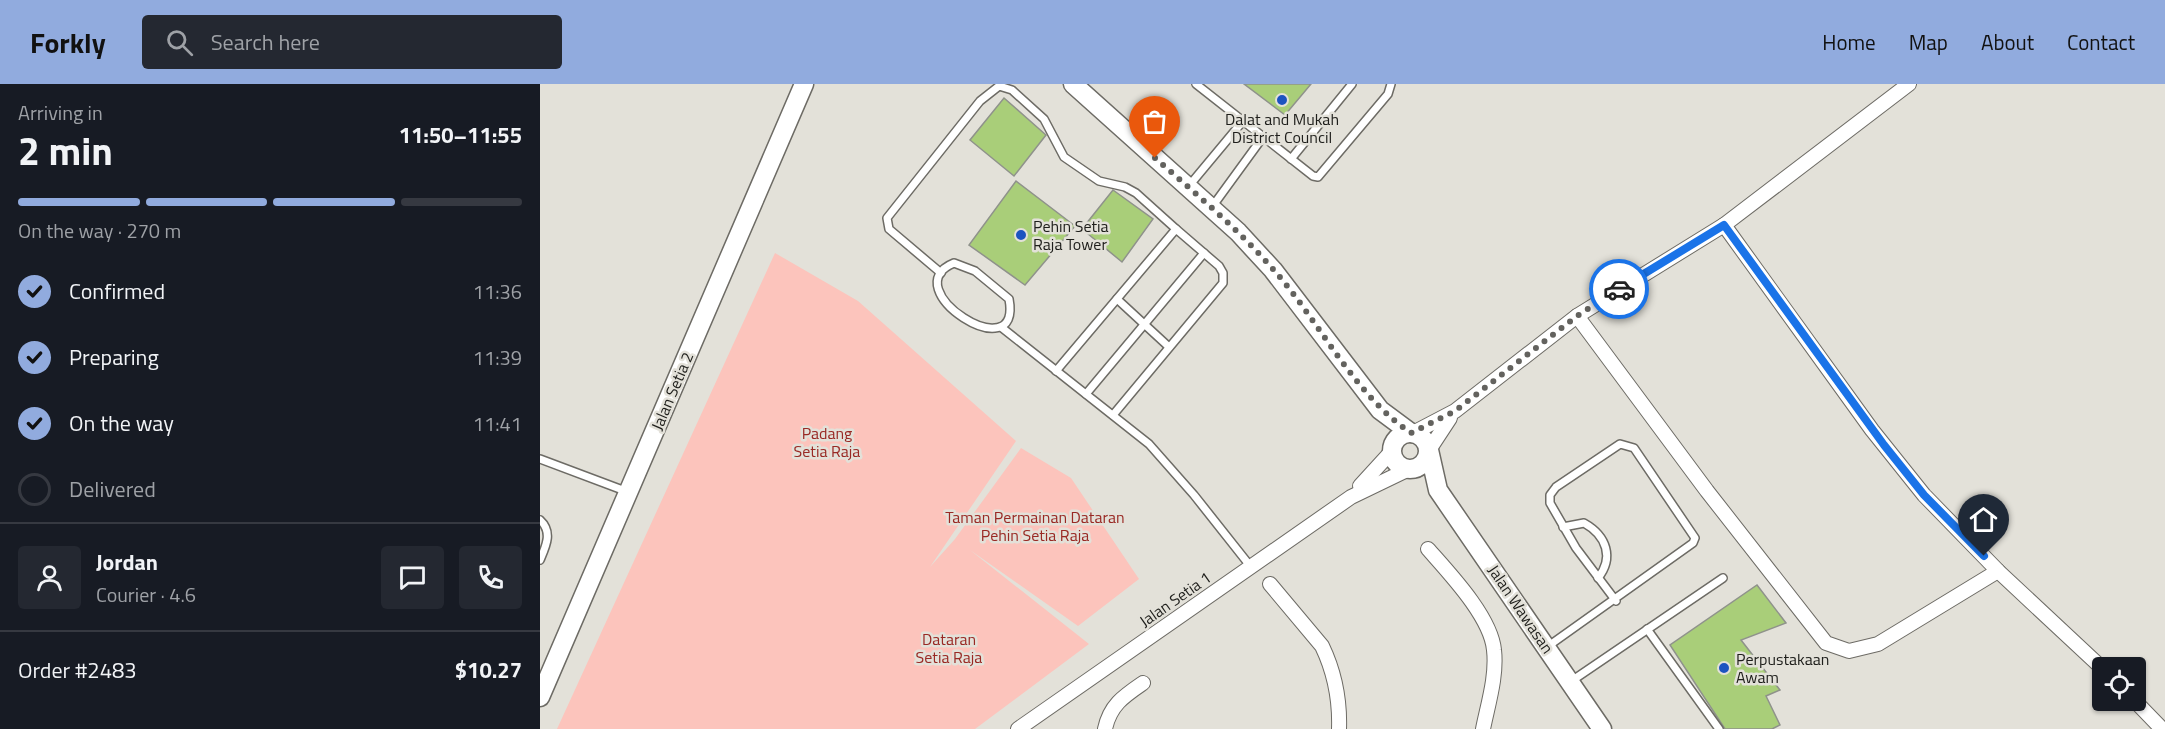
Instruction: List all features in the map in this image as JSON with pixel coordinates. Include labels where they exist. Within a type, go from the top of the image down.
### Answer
[{"type":"street","name":"Jalan Setia 2","points":[[540,697],[543,679],[628,492],[804,84]]},
{"type":"street","points":[[1073,84],[1211,208],[1274,270],[1380,410],[1412,433],[1422,437],[1429,450]]},
{"type":"street","points":[[1392,451],[1400,436],[1412,433],[1455,411],[1577,316],[1724,225],[1909,84]]},
{"type":"street","points":[[1724,225],[1924,495],[1998,571],[2092,659]]},
{"type":"street","points":[[1577,316],[1707,491],[1826,643],[1849,651],[1878,644],[1998,571]]},
{"type":"street","points":[[1380,410],[1397,463],[1409,469],[1425,462],[1429,450],[1455,411]]},
{"type":"street","name":"Jalan Wawasan","points":[[1429,450],[1438,490]]},
{"type":"street","name":"Jalan Setia 1","points":[[1351,497],[1392,451]]},
{"type":"street","name":"Jalan Setia 1","points":[[1018,729],[1351,497],[1409,469]]},
{"type":"street","name":"Jalan Wawasan","points":[[1409,469],[1438,490],[1602,729]]},
{"type":"street","points":[[1428,549],[1458,583],[1492,638],[1495,663],[1483,729]]},
{"type":"street","points":[[1270,584],[1322,646],[1328,658],[1336,686],[1339,729]]},
{"type":"street","points":[[1105,729],[1112,709],[1119,699],[1143,683]]},
{"type":"street","points":[[2145,711],[2162,729]]},
{"type":"lane","points":[[1196,84],[1313,176],[1321,176],[1388,93],[1391,84]]},
{"type":"lane","points":[[1291,159],[1352,84]]},
{"type":"lane","points":[[941,273],[889,229],[887,218],[980,101],[999,86],[1012,90],[1044,119],[1064,157],[1099,181],[1125,187],[1136,193],[1204,253],[1223,273],[1223,283],[1113,415]]},
{"type":"lane","points":[[1188,187],[1243,121]]},
{"type":"lane","points":[[1211,208],[1263,137]]},
{"type":"lane","points":[[1056,371],[1176,229]]},
{"type":"lane","points":[[1086,394],[1204,253]]},
{"type":"lane","points":[[960,264],[975,270],[1004,292],[1009,299],[1009,312],[1001,327],[993,330],[983,329],[946,302],[937,291],[941,273],[950,265],[960,264]]},
{"type":"lane","points":[[1117,299],[1169,347]]},
{"type":"lane","points":[[1001,327],[1113,415],[1165,460],[1251,567]]},
{"type":"lane","points":[[1547,648],[1616,601],[1694,543],[1695,538],[1634,448],[1620,444],[1556,487],[1550,495],[1550,503],[1563,527],[1616,601]]},
{"type":"lane","points":[[540,459],[628,492]]},
{"type":"lane","points":[[540,520],[546,526],[548,535],[540,560]]},
{"type":"lane","points":[[1563,527],[1584,523],[1596,533],[1609,559],[1598,578]]},
{"type":"lane","points":[[1570,682],[1723,578]]},
{"type":"lane","points":[[1647,629],[1719,729]]},
{"type":"green space","name":"Padang Setia Raja","points":[[775,253],[858,301],[1016,441],[930,567],[955,539],[1021,448],[1071,478],[1139,579],[1078,626],[970,550],[1089,644],[975,729],[557,729]]},
{"type":"building","name":"Dalat and Mukah District Council","points":[[1244,84],[1311,84],[1285,115]]},
{"type":"building","points":[[1004,98],[1046,135],[1014,176],[970,140]]},
{"type":"building","name":"Pehin Setia Raja Tower","points":[[1016,181],[1075,226],[1025,285],[969,245]]},
{"type":"building","points":[[1113,190],[1153,219],[1122,262],[1082,229]]},
{"type":"building","name":"Perpustakaan Awam","points":[[1757,585],[1786,623],[1741,640],[1780,690],[1766,696],[1780,725],[1772,729],[1725,729],[1670,645]]},
{"type":"way so far","points":[[1155,158],[1238,231],[1274,270],[1380,410],[1411,433],[1455,411],[1577,316],[1619,289]]},
{"type":"place","name":"Dalat and Mukah District Council","points":[[1282,100]]},
{"type":"place","name":"Pehin Setia Raja Tower","points":[[1021,235]]},
{"type":"place","name":"Perpustakaan Awam","points":[[1724,668]]},
{"type":"route","points":[[1619,289],[1724,225],[1884,445],[1924,495],[1984,556]]},
{"type":"park label","name":"Taman Permainan Dataran Pehin Setia Raja","points":[[1035,526]]},
{"type":"park label","name":"Dataran Setia Raja","points":[[949,648]]}]
